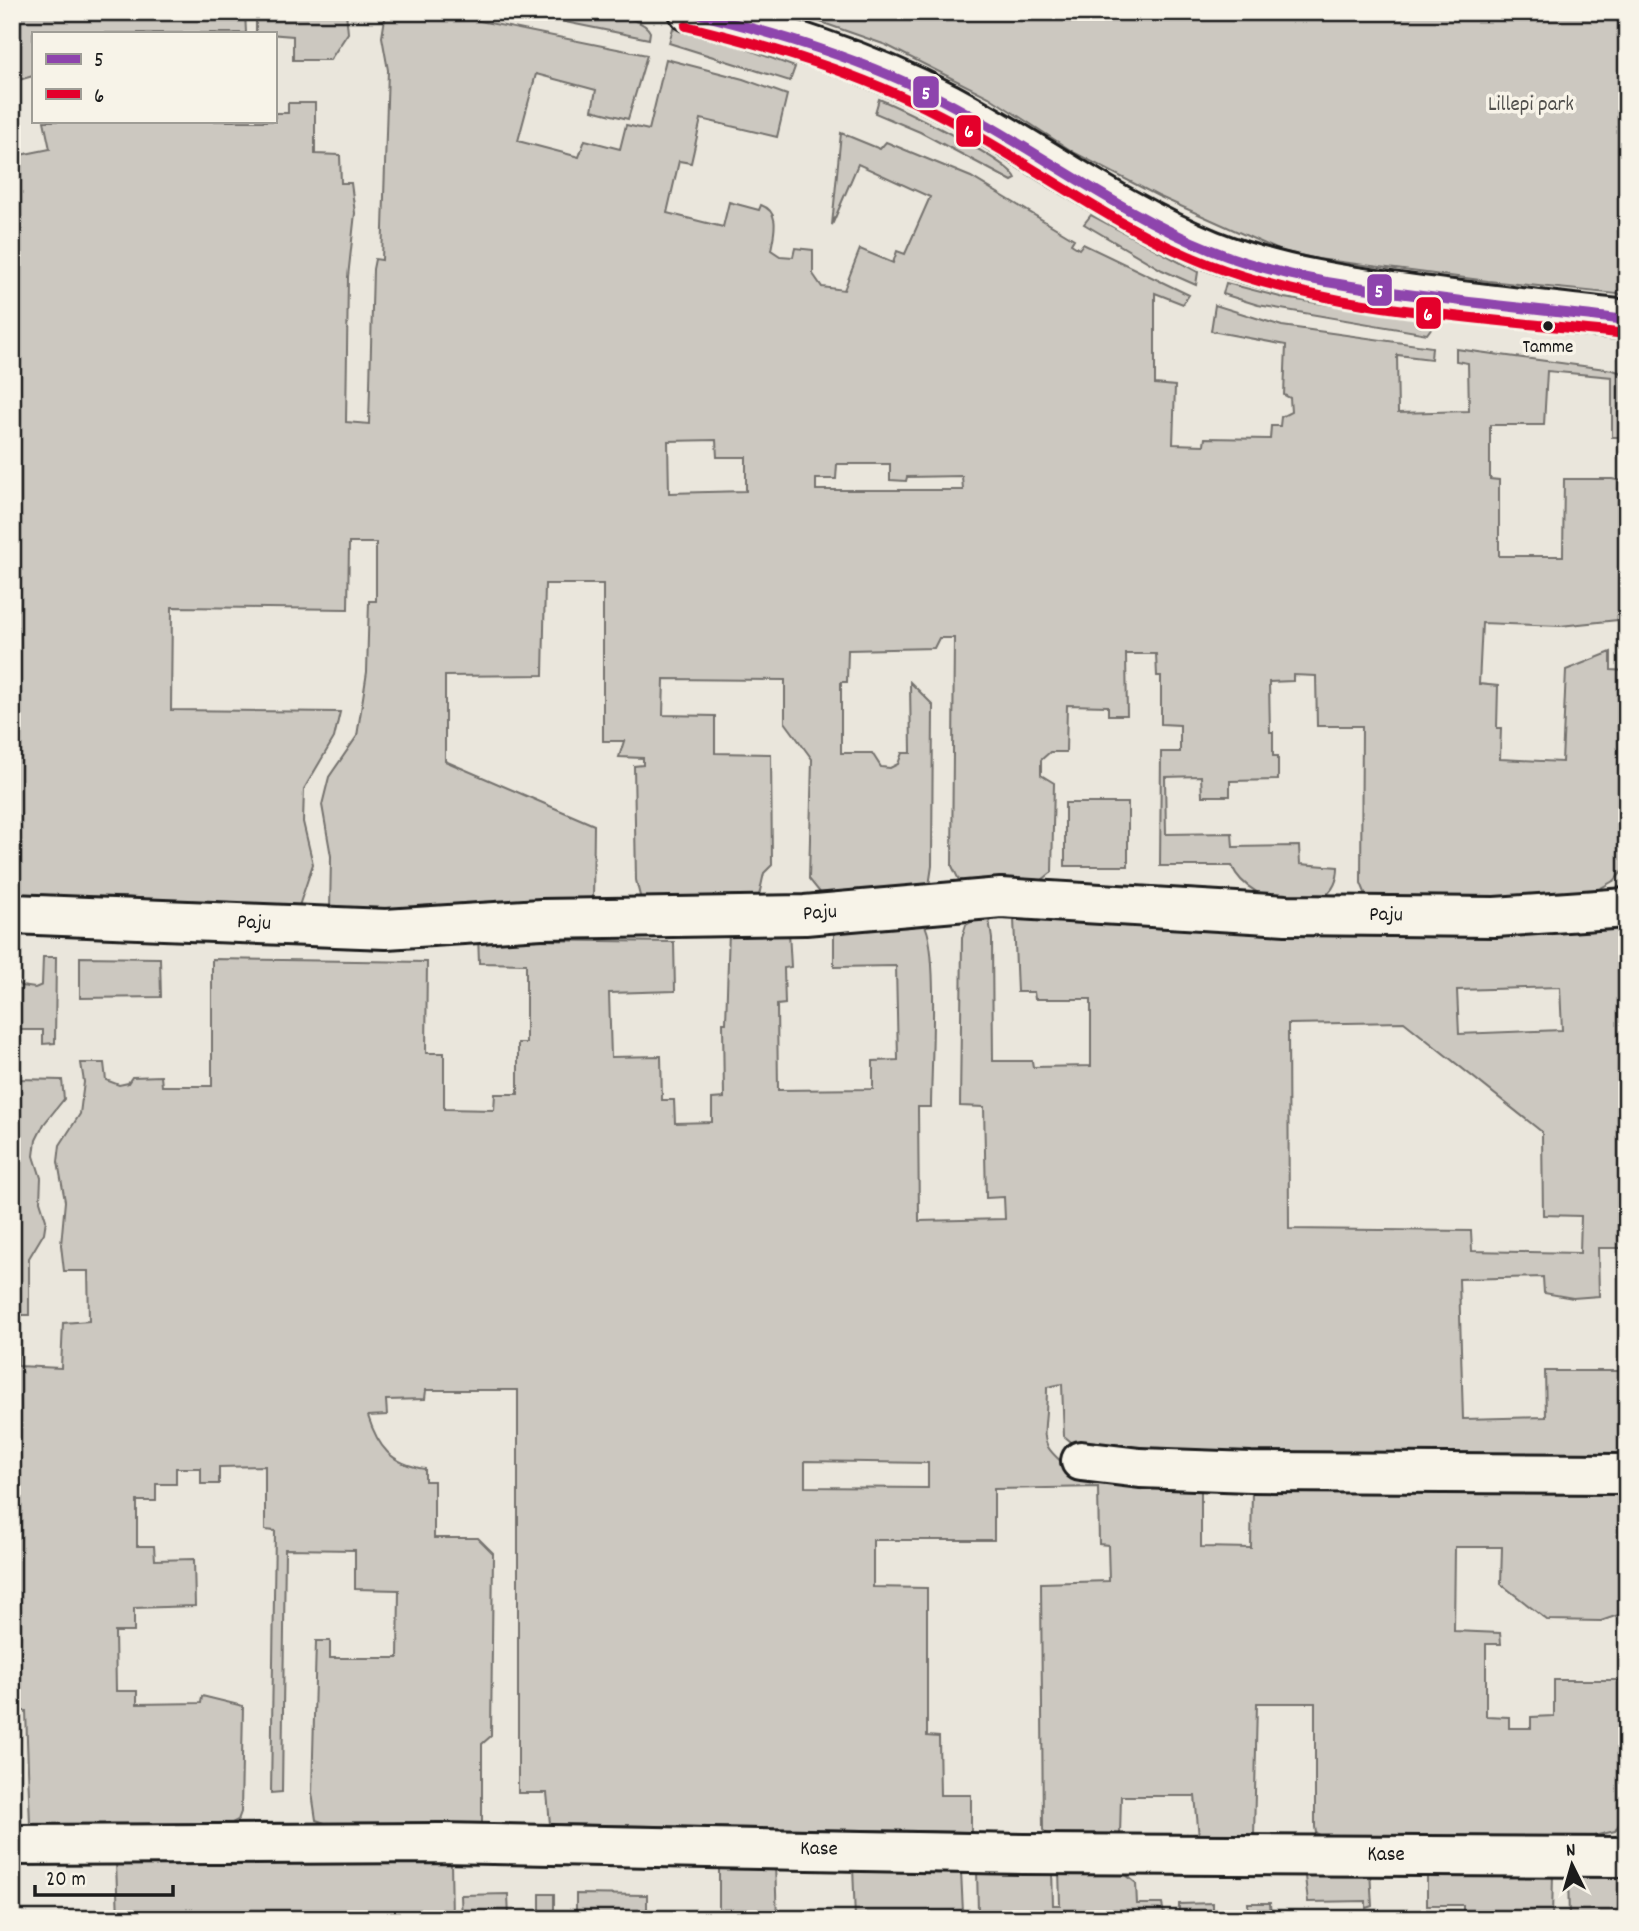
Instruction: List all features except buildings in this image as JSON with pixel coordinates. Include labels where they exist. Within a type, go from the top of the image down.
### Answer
[{"type":"street","points":[[689,12],[762,29],[859,63],[947,103],[1128,210],[1207,248],[1278,274],[1363,288],[1627,320]]},
{"type":"street","name":"Paju","points":[[12,914],[386,929],[541,919],[805,915],[1001,898],[1286,915],[1495,917],[1627,908]]},
{"type":"street","points":[[1081,1461],[1140,1468],[1251,1472],[1627,1474]]},
{"type":"street","name":"Kase","points":[[12,1845],[441,1843],[1038,1854],[1627,1857]]},
{"type":"green space","points":[[12,12],[245,12],[246,32],[32,32],[32,76],[12,82]]},
{"type":"green space","points":[[256,12],[346,12],[348,33],[330,60],[293,60],[293,36],[276,35],[276,32],[256,32]]},
{"type":"green space","points":[[386,12],[435,12],[647,55],[628,119],[592,110],[596,90],[536,74],[518,141],[579,157],[585,140],[620,149],[626,125],[649,130],[666,59],[743,79],[787,95],[777,137],[701,119],[691,163],[679,161],[667,213],[723,227],[729,202],[759,210],[761,205],[767,208],[774,218],[771,250],[780,256],[793,257],[795,248],[813,250],[813,274],[822,287],[844,290],[860,249],[893,263],[897,251],[905,254],[930,197],[858,164],[832,225],[841,133],[880,149],[886,142],[971,177],[1074,239],[1071,244],[1079,249],[1083,244],[1189,295],[1183,304],[1155,293],[1155,384],[1175,386],[1173,444],[1204,445],[1205,438],[1270,439],[1271,426],[1280,426],[1281,417],[1291,412],[1290,398],[1284,395],[1286,345],[1211,331],[1215,305],[1282,326],[1432,347],[1431,359],[1397,355],[1398,413],[1469,411],[1468,363],[1456,361],[1456,349],[1613,370],[1627,375],[1627,437],[1612,437],[1612,377],[1547,371],[1544,425],[1490,425],[1490,479],[1499,480],[1499,556],[1563,556],[1564,479],[1612,479],[1627,482],[1627,619],[1560,626],[1482,623],[1479,684],[1498,686],[1497,728],[1501,728],[1500,759],[1562,762],[1566,670],[1611,652],[1611,670],[1627,671],[1627,866],[1615,880],[1590,894],[1532,900],[1368,900],[1361,883],[1362,726],[1317,726],[1316,676],[1293,675],[1293,681],[1269,682],[1270,732],[1273,732],[1273,756],[1278,756],[1278,780],[1230,781],[1230,796],[1202,796],[1201,776],[1165,777],[1166,834],[1232,833],[1233,847],[1299,846],[1300,864],[1338,867],[1334,885],[1324,897],[1309,903],[1291,903],[1256,891],[1241,880],[1232,866],[1160,866],[1161,752],[1180,752],[1180,725],[1161,724],[1161,676],[1157,676],[1156,654],[1126,654],[1127,715],[1108,715],[1108,706],[1067,705],[1066,752],[1050,752],[1041,760],[1041,775],[1054,783],[1052,872],[1037,884],[968,884],[959,880],[952,866],[954,638],[939,638],[934,648],[848,650],[847,682],[841,682],[841,753],[872,753],[881,767],[890,768],[898,764],[902,753],[911,753],[910,682],[933,705],[932,866],[929,886],[826,900],[809,879],[812,759],[785,722],[785,680],[664,679],[663,715],[715,716],[715,753],[771,754],[772,865],[764,873],[758,900],[642,904],[636,880],[634,766],[643,765],[643,758],[619,757],[624,741],[603,741],[603,584],[545,584],[543,675],[445,676],[445,761],[594,825],[593,902],[330,912],[331,856],[322,805],[329,777],[357,736],[367,672],[369,601],[376,601],[376,543],[349,543],[348,609],[172,607],[171,710],[340,712],[334,738],[304,789],[303,822],[313,864],[299,906],[291,914],[125,897],[12,896],[12,147],[15,156],[50,149],[44,122],[276,122],[276,113],[288,113],[288,103],[315,103],[315,154],[340,155],[341,183],[351,183],[355,213],[348,277],[346,422],[369,424],[373,269],[375,259],[382,260],[388,70],[382,37]],"holes":[[[716,440],[717,457],[746,457],[746,491],[669,493],[668,441]],[[837,464],[890,464],[890,480],[962,476],[963,490],[816,490],[816,479],[836,479]]]},
{"type":"green space","points":[[516,12],[589,13],[628,18],[642,24],[650,32],[649,39]]},
{"type":"green space","name":"Lillepi park","points":[[792,12],[1627,12],[1627,295],[1488,281],[1318,259],[1281,251],[1158,196],[1075,153],[989,97],[886,45]]},
{"type":"green space","points":[[673,28],[736,45],[795,67],[790,81],[669,43]]},
{"type":"green space","points":[[879,99],[977,149],[1010,171],[1016,179],[1012,181],[920,132],[875,113]]},
{"type":"green space","points":[[1091,215],[1198,272],[1196,285],[1162,270],[1084,224]]},
{"type":"green space","points":[[1226,283],[1284,298],[1421,319],[1432,327],[1427,334],[1258,305],[1223,294]]},
{"type":"green space","points":[[1065,803],[1128,803],[1128,866],[1065,866]]},
{"type":"green space","points":[[1054,914],[1608,927],[1627,931],[1627,1248],[1598,1248],[1599,1296],[1573,1298],[1544,1293],[1543,1277],[1459,1279],[1463,1419],[1546,1417],[1545,1371],[1625,1371],[1627,1456],[1624,1459],[1081,1450],[1064,1436],[1062,1384],[1047,1387],[1045,1431],[1048,1447],[1081,1478],[1623,1491],[1627,1495],[1627,1612],[1601,1621],[1547,1620],[1501,1584],[1502,1547],[1455,1547],[1454,1631],[1500,1633],[1501,1644],[1486,1644],[1486,1716],[1509,1717],[1509,1728],[1531,1728],[1531,1717],[1554,1716],[1554,1680],[1626,1680],[1627,1811],[1615,1831],[1581,1839],[1322,1836],[1316,1833],[1315,1827],[1315,1703],[1257,1703],[1254,1837],[1199,1837],[1195,1796],[1121,1796],[1120,1836],[1048,1835],[1043,1830],[1041,1583],[1109,1581],[1108,1545],[1099,1544],[1098,1487],[994,1489],[994,1540],[873,1540],[873,1587],[927,1588],[927,1736],[939,1737],[940,1795],[971,1795],[971,1832],[550,1824],[547,1793],[518,1793],[518,1390],[426,1390],[425,1399],[386,1400],[387,1415],[368,1416],[376,1437],[388,1452],[403,1463],[425,1469],[425,1481],[434,1481],[434,1538],[478,1538],[493,1553],[491,1736],[482,1744],[482,1824],[328,1824],[316,1820],[312,1793],[316,1641],[330,1641],[330,1658],[398,1658],[399,1590],[355,1589],[355,1550],[285,1549],[282,1792],[271,1793],[275,1531],[265,1530],[265,1466],[219,1467],[219,1484],[201,1484],[201,1468],[176,1468],[176,1484],[156,1484],[156,1501],[137,1501],[137,1546],[154,1546],[155,1560],[194,1559],[195,1606],[134,1608],[134,1632],[115,1632],[116,1691],[137,1691],[137,1704],[201,1703],[202,1696],[243,1706],[241,1812],[238,1820],[230,1824],[30,1825],[26,1711],[12,1711],[12,927],[18,935],[16,981],[21,986],[35,988],[42,985],[43,957],[56,957],[55,1043],[43,1044],[43,1030],[18,1030],[18,1079],[62,1080],[64,1099],[44,1124],[36,1140],[34,1156],[41,1178],[40,1201],[46,1220],[44,1233],[29,1258],[29,1315],[20,1315],[18,1366],[61,1368],[63,1323],[89,1321],[88,1271],[64,1271],[61,1245],[65,1201],[58,1162],[60,1145],[80,1114],[84,1082],[81,1063],[104,1063],[106,1080],[119,1085],[128,1083],[132,1077],[161,1076],[162,1086],[212,1086],[212,959],[427,962],[426,1053],[444,1053],[444,1109],[494,1110],[495,1094],[518,1094],[518,1043],[526,1043],[526,964],[479,963],[478,935],[528,932],[529,940],[674,942],[675,991],[609,993],[611,1057],[661,1056],[662,1100],[674,1100],[675,1123],[712,1122],[712,1099],[724,1098],[723,1023],[726,1023],[729,930],[789,932],[791,967],[784,968],[785,1004],[777,1005],[778,1090],[873,1089],[873,1061],[898,1060],[896,966],[834,967],[834,934],[849,929],[924,924],[929,937],[931,957],[933,1040],[931,1107],[918,1107],[919,1221],[1005,1219],[1004,1197],[986,1198],[984,1107],[960,1106],[962,938],[966,925],[975,920],[989,919],[992,939],[993,1061],[1032,1061],[1033,1067],[1091,1066],[1091,999],[1035,999],[1034,992],[1017,992],[1014,919]],"holes":[[[1560,987],[1562,1030],[1459,1034],[1457,990]],[[1404,1022],[1542,1132],[1543,1215],[1581,1216],[1580,1253],[1472,1251],[1471,1231],[1289,1229],[1288,1024]],[[805,1461],[928,1463],[928,1488],[805,1487]],[[1201,1488],[1252,1489],[1251,1548],[1201,1547]]]},
{"type":"green space","points":[[80,957],[160,958],[161,997],[80,998]]},
{"type":"green space","points":[[451,1861],[452,1919],[118,1919],[116,1862]]},
{"type":"green space","points":[[719,1864],[775,1865],[777,1919],[719,1919]]},
{"type":"green space","points":[[853,1866],[961,1871],[963,1912],[960,1919],[855,1919]]},
{"type":"green space","points":[[1304,1868],[1370,1870],[1372,1906],[1366,1908],[1366,1901],[1308,1902]]},
{"type":"green space","points":[[1052,1869],[1053,1905],[1060,1905],[1059,1869],[1122,1872],[1136,1883],[1137,1904],[1162,1904],[1165,1919],[988,1919],[978,1911],[977,1870]]},
{"type":"green space","points":[[1427,1870],[1553,1873],[1552,1919],[1463,1919],[1463,1905],[1427,1905]]},
{"type":"green space","points":[[1568,1871],[1627,1873],[1627,1919],[1569,1919]]},
{"type":"green space","points":[[508,1894],[509,1919],[462,1919],[461,1895]]},
{"type":"green space","points":[[540,1894],[554,1894],[554,1919],[540,1919]]},
{"type":"green space","points":[[576,1894],[647,1895],[647,1919],[576,1919]]},
{"type":"green space","points":[[1213,1903],[1213,1919],[1179,1919],[1179,1904]]},
{"type":"green space","points":[[1248,1903],[1270,1903],[1271,1919],[1249,1919]]},
{"type":"transit line","name":"5","points":[[690,12],[822,50],[917,88],[981,121],[1143,218],[1236,259],[1288,274],[1368,289],[1627,320]]},
{"type":"transit line","name":"6","points":[[686,26],[816,63],[910,100],[974,133],[1138,232],[1208,264],[1257,280],[1360,303],[1468,318],[1625,334]]},
{"type":"place","name":"Tamme","points":[[1548,326]]}]
